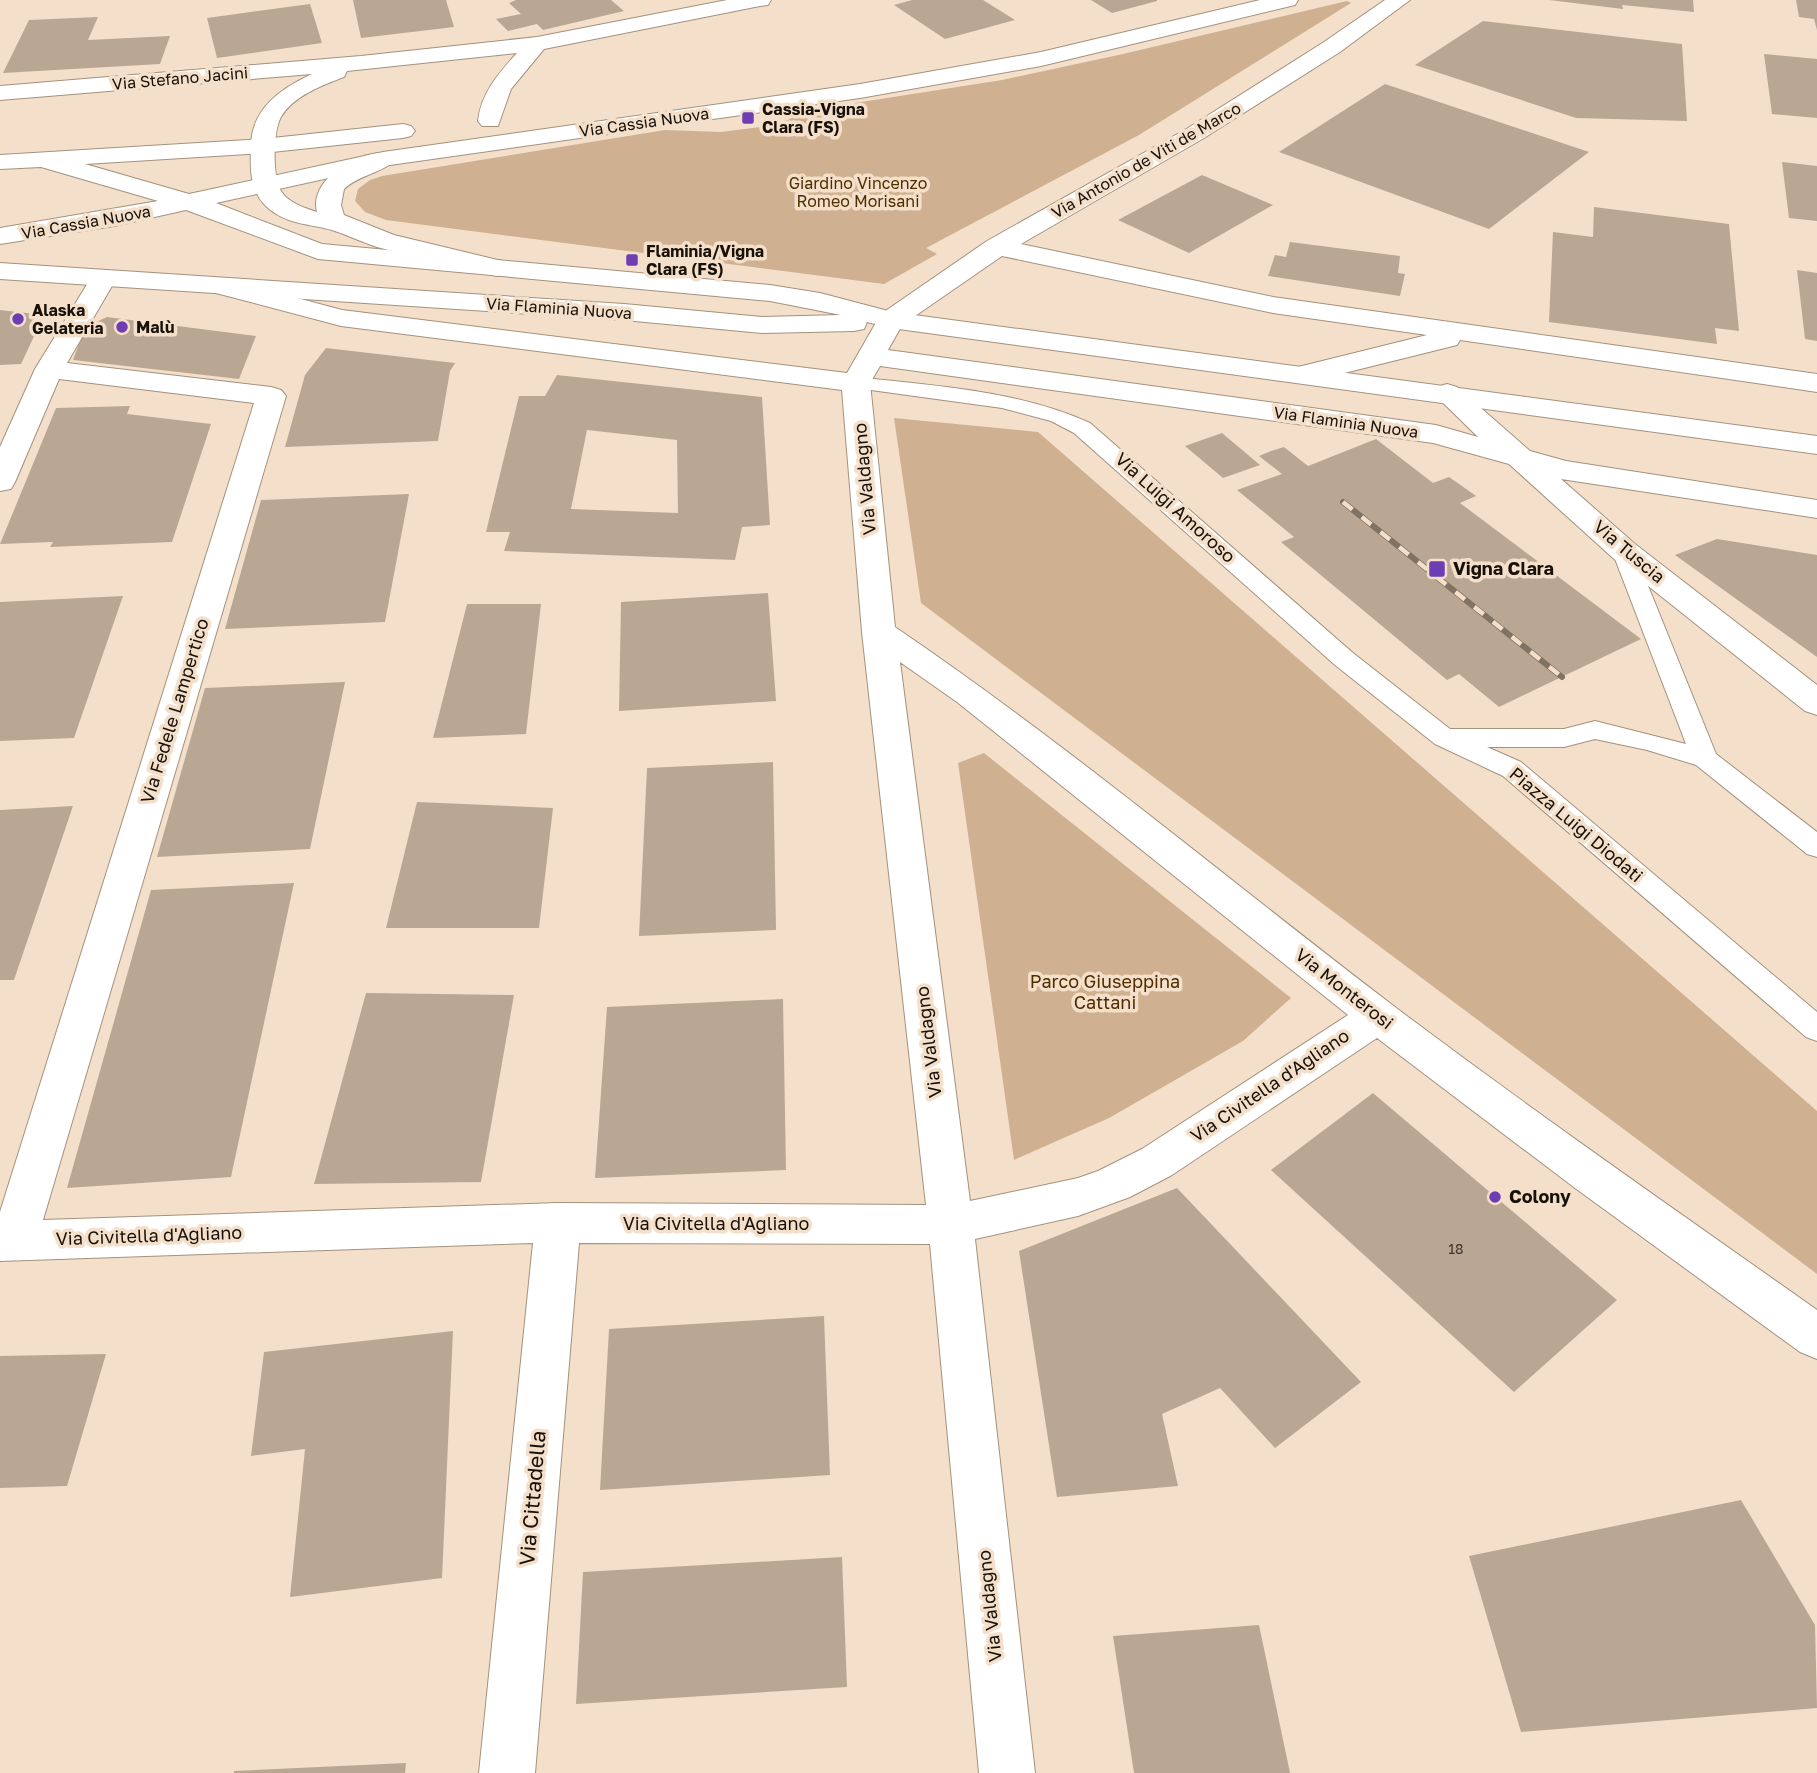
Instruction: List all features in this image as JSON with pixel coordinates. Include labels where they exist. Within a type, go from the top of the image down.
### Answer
[{"type":"street","points":[[674,0],[692,15]]},
{"type":"street","name":"Via Stefano Jacini","points":[[0,93],[361,63],[537,44],[760,0]]},
{"type":"street","name":"Via Cassia Nuova","points":[[449,126],[695,96],[948,57],[1075,32],[1211,0]]},
{"type":"street","name":"Via Cassia Nuova","points":[[0,236],[189,202],[383,159],[906,83],[1041,59],[1287,0]]},
{"type":"street","name":"Via Antonio de Viti de Marco","points":[[891,320],[996,247],[1196,132],[1332,47],[1399,0]]},
{"type":"street","points":[[490,121],[489,110],[499,91],[537,44]]},
{"type":"street","name":"Via Stefano Jacini","points":[[262,146],[267,120],[289,96],[313,82],[361,63]]},
{"type":"street","points":[[0,162],[262,146],[422,129]]},
{"type":"street","points":[[262,146],[265,185]]},
{"type":"street","points":[[336,223],[327,206],[332,186],[349,173],[383,159]]},
{"type":"street","name":"Via Flaminia Nuova","points":[[47,161],[189,202],[318,251],[770,293],[829,303],[891,320],[1817,445]]},
{"type":"street","name":"Via Flaminia Nuova","points":[[265,185],[270,195],[289,209],[317,220],[497,268]]},
{"type":"street","points":[[996,247],[1273,305],[1817,383]]},
{"type":"street","name":"Via Flaminia Nuova","points":[[0,271],[624,312],[772,326],[891,320]]},
{"type":"street","points":[[0,482],[49,369],[103,279]]},
{"type":"street","name":"Via Flaminia Nuova","points":[[226,287],[341,318],[856,383]]},
{"type":"street","points":[[856,383],[891,320]]},
{"type":"street","points":[[1304,374],[1466,334]]},
{"type":"street","name":"Via Flaminia Nuova","points":[[871,356],[1436,434],[1586,474],[1817,509]]},
{"type":"street","name":"Via Fedele Lampertico","points":[[7,1240],[271,396],[49,369]]},
{"type":"street","name":"Via Valdagno","points":[[856,383],[879,632],[951,1225],[1007,1773]]},
{"type":"street","name":"Via Tuscia","points":[[1447,393],[1624,551],[1817,703]]},
{"type":"street","name":"Via Monterosi","points":[[879,632],[969,695],[1378,1016],[1816,1338]]},
{"type":"street","name":"Via Civitella d'Agliano","points":[[7,1240],[558,1223],[951,1225],[1079,1197],[1114,1184],[1157,1162],[1378,1016]]},
{"type":"street","name":"Via Cittadella","points":[[507,1773],[558,1223]]},
{"type":"lane","name":"Via Luigi Amoroso","points":[[856,383],[1003,403],[1047,413],[1082,428],[1344,660],[1444,738]]},
{"type":"lane","points":[[1624,551],[1705,759]]},
{"type":"lane","name":"Piazza Luigi Diodati","points":[[1444,738],[1564,738],[1595,730],[1705,759],[1817,847]]},
{"type":"lane","name":"Piazza Luigi Diodati","points":[[1444,738],[1513,769],[1817,1029]]},
{"type":"green space","name":"Giardino Vincenzo Romeo Morisani","points":[[1347,1],[1351,3],[1139,135],[926,248],[937,254],[884,284],[386,220],[365,212],[355,201],[358,189],[370,180],[382,176],[665,130],[721,132],[776,125],[810,110],[1002,80]]},
{"type":"green space","points":[[894,418],[1038,432],[1817,1111],[1817,1274],[921,603]]},
{"type":"green space","name":"Parco Giuseppina Cattani","points":[[984,753],[1291,998],[1243,1041],[1109,1118],[1014,1160],[958,763]]},
{"type":"building","points":[[353,0],[446,0],[454,27],[361,38]]},
{"type":"building","points":[[516,0],[611,0],[624,11],[543,30],[537,24],[508,31],[496,19],[521,14],[509,3]]},
{"type":"building","points":[[912,0],[983,0],[1015,20],[945,39],[894,5]]},
{"type":"building","points":[[1091,0],[1157,0],[1157,1],[1112,13]]},
{"type":"building","points":[[1549,0],[1693,0],[1694,12],[1622,5],[1623,9]]},
{"type":"building","points":[[1796,0],[1817,0],[1817,30],[1814,19],[1799,17]]},
{"type":"building","points":[[310,4],[322,43],[217,58],[207,18]]},
{"type":"building","points":[[98,17],[88,40],[170,36],[160,64],[3,73],[29,20]]},
{"type":"building","points":[[1483,21],[1682,44],[1687,121],[1576,118],[1415,65]]},
{"type":"building","points":[[1764,54],[1817,59],[1817,118],[1772,114]]},
{"type":"building","points":[[1385,84],[1589,152],[1489,229],[1279,152]]},
{"type":"building","points":[[1782,162],[1817,166],[1817,221],[1789,218]]},
{"type":"building","points":[[1202,175],[1273,205],[1189,253],[1118,220]]},
{"type":"building","points":[[1594,207],[1729,224],[1739,331],[1715,328],[1717,344],[1549,322],[1553,232],[1593,237]]},
{"type":"building","points":[[1290,242],[1400,256],[1398,273],[1405,274],[1400,296],[1268,276],[1275,255],[1286,257]]},
{"type":"building","points":[[1797,270],[1817,273],[1817,341],[1805,339]]},
{"type":"building","points":[[0,310],[44,315],[21,364],[0,365]]},
{"type":"building","points":[[107,317],[256,336],[239,379],[73,360],[85,327]]},
{"type":"building","points":[[326,348],[455,363],[450,371],[438,441],[285,447],[305,375]]},
{"type":"building","points":[[557,375],[762,397],[770,525],[742,527],[735,560],[504,551],[510,532],[486,532],[519,396],[545,396]],"holes":[[[587,430],[677,440],[678,513],[571,509]]]},
{"type":"building","points":[[130,406],[127,414],[211,424],[172,542],[50,547],[53,542],[0,544],[56,408]]},
{"type":"building","points":[[1222,433],[1260,465],[1223,478],[1185,446]]},
{"type":"building","name":"Vigna Clara","points":[[1376,439],[1433,483],[1449,477],[1476,496],[1460,503],[1641,639],[1499,707],[1459,674],[1447,680],[1281,542],[1294,537],[1237,490],[1282,474],[1259,456],[1271,451],[1284,447],[1308,466]]},
{"type":"building","points":[[409,494],[385,622],[225,629],[261,500]]},
{"type":"building","points":[[1717,539],[1817,555],[1817,657],[1675,555]]},
{"type":"building","points":[[768,593],[776,701],[619,711],[621,602]]},
{"type":"building","points":[[123,596],[74,738],[0,741],[0,602]]},
{"type":"building","points":[[467,604],[541,604],[526,734],[433,738]]},
{"type":"building","points":[[345,682],[310,849],[157,857],[205,688]]},
{"type":"building","points":[[773,762],[776,930],[639,936],[647,768]]},
{"type":"building","points":[[417,802],[553,808],[539,928],[386,928]]},
{"type":"building","points":[[73,806],[14,980],[0,980],[0,810]]},
{"type":"building","points":[[294,883],[231,1177],[67,1188],[151,890]]},
{"type":"building","points":[[366,993],[514,995],[481,1182],[314,1184]]},
{"type":"building","points":[[783,999],[786,1170],[595,1178],[607,1007]]},
{"type":"building","points":[[1373,1093],[1617,1300],[1514,1392],[1271,1170]]},
{"type":"building","points":[[1177,1188],[1361,1382],[1275,1448],[1220,1388],[1162,1414],[1178,1486],[1057,1497],[1019,1251]]},
{"type":"building","points":[[824,1316],[830,1475],[600,1490],[609,1329]]},
{"type":"building","points":[[453,1331],[442,1578],[290,1597],[305,1449],[251,1456],[264,1352]]},
{"type":"building","points":[[106,1354],[67,1486],[0,1488],[0,1356]]},
{"type":"building","points":[[1741,1500],[1815,1625],[1817,1708],[1521,1732],[1469,1556]]},
{"type":"building","points":[[842,1557],[847,1687],[576,1704],[583,1572]]},
{"type":"building","points":[[1259,1625],[1290,1773],[1134,1773],[1113,1636]]},
{"type":"building","points":[[406,1763],[405,1773],[234,1773],[234,1771]]},
{"type":"railway","points":[[1343,502],[1562,677]]},
{"type":"place","name":"Cassia-Vigna Clara (FS)","points":[[748,118]]},
{"type":"place","name":"Flaminia/Vigna Clara (FS)","points":[[632,260]]},
{"type":"place","name":"Alaska Gelateria","points":[[18,319]]},
{"type":"place","name":"Malù","points":[[122,327]]},
{"type":"place","name":"Vigna Clara","points":[[1437,569]]},
{"type":"place","name":"Colony","points":[[1495,1197]]}]
